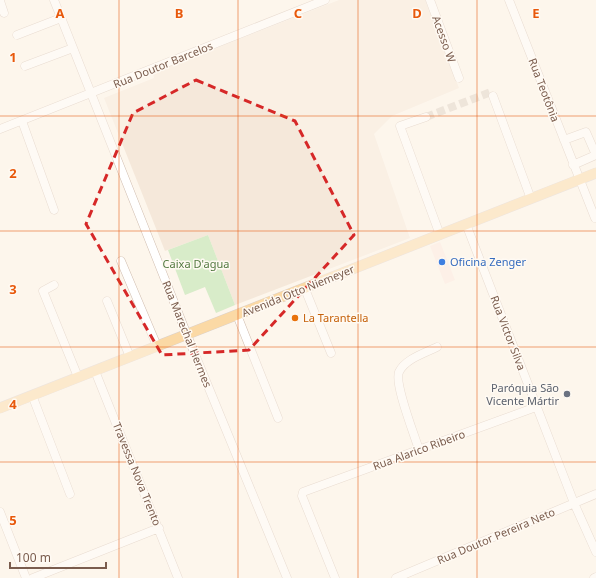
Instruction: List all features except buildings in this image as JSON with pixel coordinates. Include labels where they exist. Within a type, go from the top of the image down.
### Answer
[{"type":"main road","name":"Avenida Otto Niemeyer","points":[[0,408],[596,173]]},
{"type":"street","name":"Rua Marechal Hermes","points":[[54,0],[187,334],[287,578]]},
{"type":"street","name":"Rua Doutor Barcelos","points":[[0,129],[325,0]]},
{"type":"street","name":"Acesso W","points":[[430,0],[459,78]]},
{"type":"street","name":"Rua Teotônia","points":[[509,0],[595,218]]},
{"type":"street","points":[[0,1],[4,13]]},
{"type":"street","points":[[17,35],[61,18]]},
{"type":"street","points":[[25,66],[73,48]]},
{"type":"street","points":[[493,96],[531,199]]},
{"type":"street","points":[[426,117],[400,126],[440,235]]},
{"type":"street","points":[[22,121],[54,210]]},
{"type":"street","points":[[564,140],[586,132],[596,155],[574,165]]},
{"type":"street","name":"Rua Victor Silva","points":[[466,224],[574,503],[596,552]]},
{"type":"street","points":[[121,260],[157,346]]},
{"type":"street","points":[[54,285],[43,291],[78,377]]},
{"type":"street","points":[[305,289],[331,353]]},
{"type":"street","points":[[107,301],[130,357]]},
{"type":"street","points":[[237,315],[278,418]]},
{"type":"street","points":[[419,450],[400,390],[398,378],[402,368],[411,360],[437,347]]},
{"type":"street","name":"Travessa Nova Trento","points":[[95,371],[178,578]]},
{"type":"street","points":[[32,395],[70,494]]},
{"type":"street","name":"Rua Alarico Ribeiro","points":[[335,578],[302,493],[536,407]]},
{"type":"street","name":"Rua Doutor Pereira Neto","points":[[396,578],[596,494]]},
{"type":"street","points":[[0,512],[26,578]]},
{"type":"street","points":[[33,578],[159,528]]},
{"type":"highlighted area","points":[[196,80],[295,121],[354,235],[249,350],[162,355],[86,224],[133,113]]},
{"type":"shaded area","points":[[339,0],[425,0],[459,88],[392,116],[374,134],[410,238],[235,305],[208,235],[165,251],[104,98],[154,78],[153,73]]},
{"type":"shaded area","name":"Oficina Zenger","points":[[440,242],[455,280],[445,284],[430,246]]},
{"type":"green space","name":"Caixa D'agua","points":[[208,235],[235,305],[216,313],[205,287],[185,295],[168,250]]},
{"type":"tunnel","points":[[426,117],[491,92],[493,96]]},
{"type":"place","name":"Oficina Zenger","points":[[442,262]]},
{"type":"place","name":"La Tarantella","points":[[295,318]]},
{"type":"place","name":"Paróquia São Vicente Mártir","points":[[567,394]]}]
